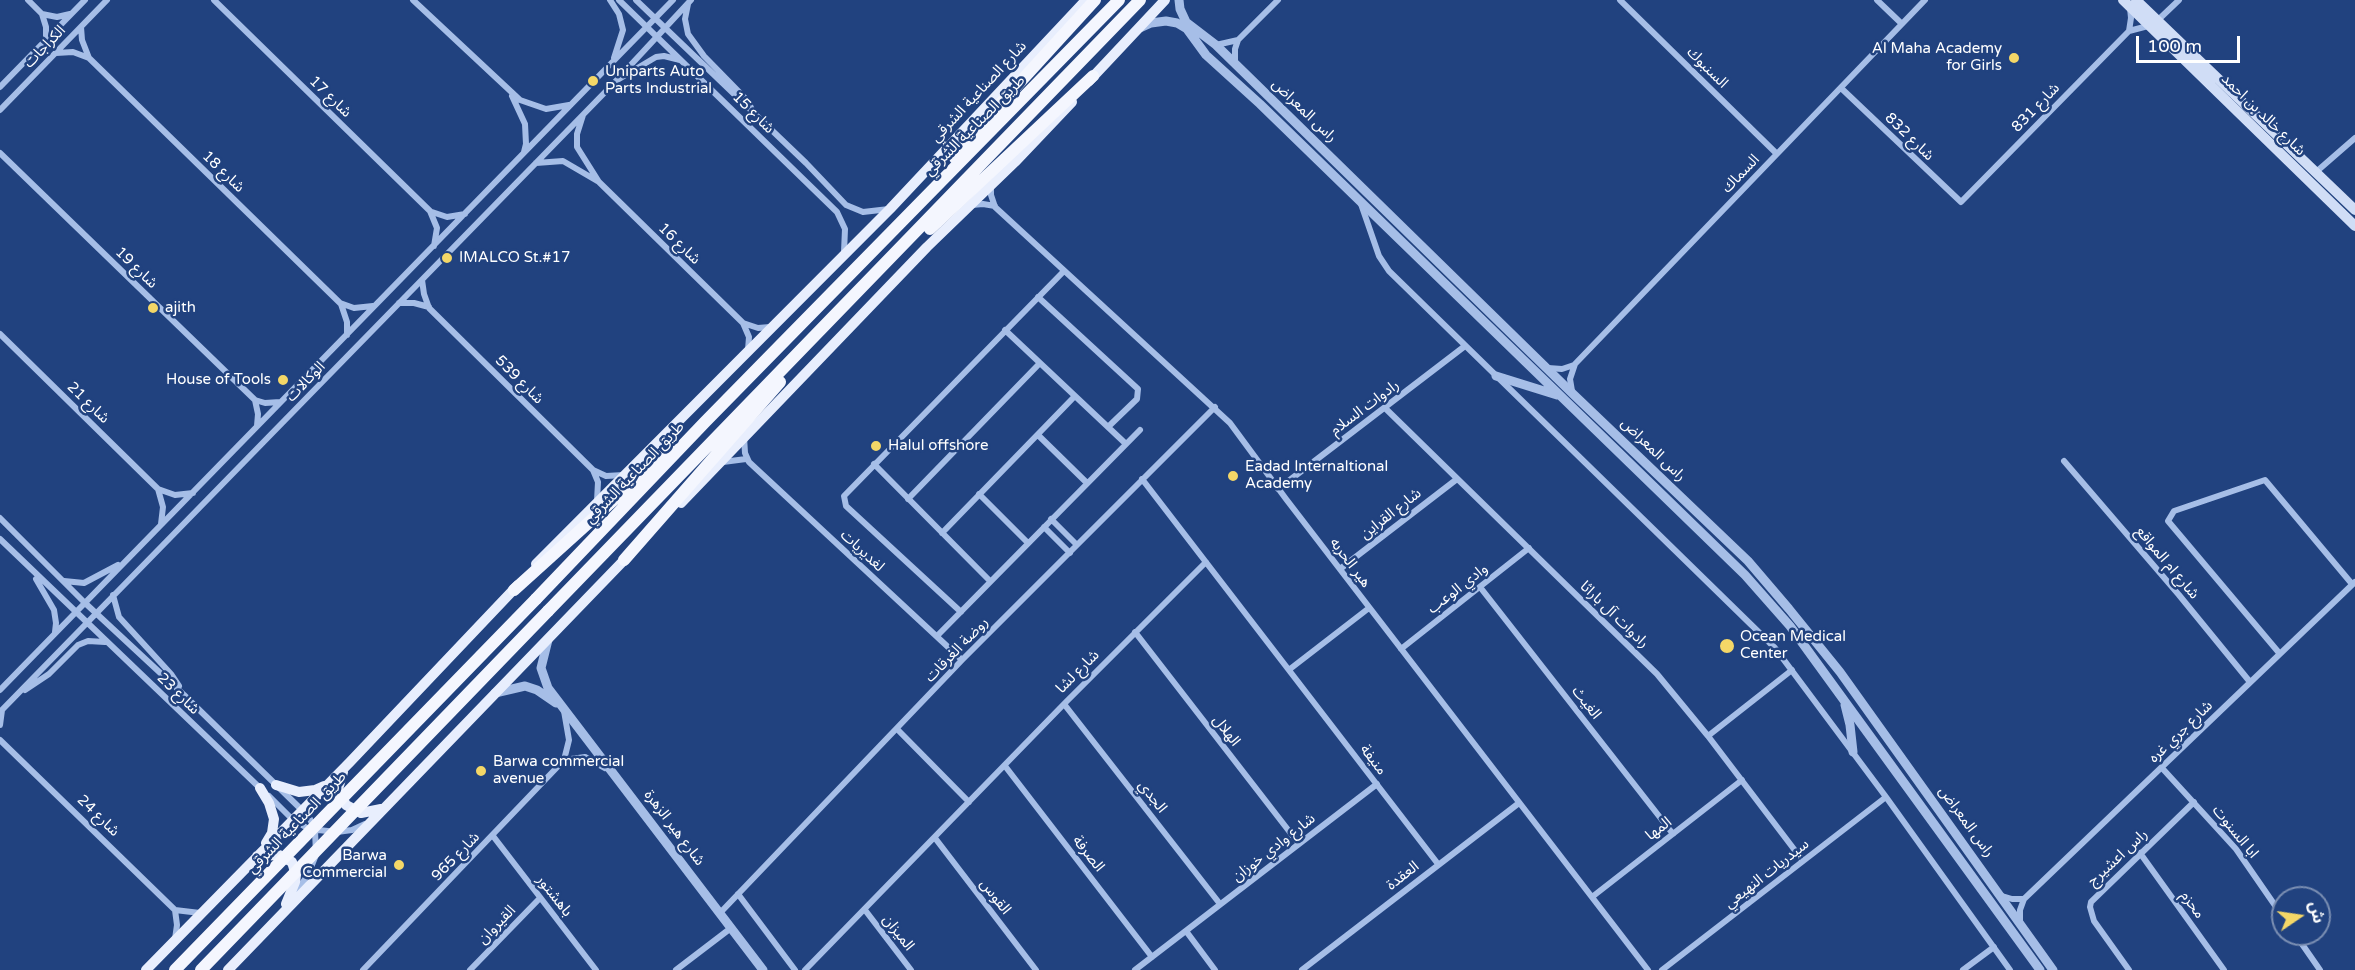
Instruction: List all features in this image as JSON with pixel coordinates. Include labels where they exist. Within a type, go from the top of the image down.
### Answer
[{"type":"highway","points":[[940,182],[980,126],[1095,0]]},
{"type":"highway","name":"طريق الصناعية الشرقي","points":[[175,970],[705,422],[1119,0]]},
{"type":"highway","name":"طريق الصناعية الشرقي","points":[[201,970],[1140,0]]},
{"type":"highway","points":[[874,276],[959,202],[1093,76]]},
{"type":"highway","points":[[624,560],[688,485],[757,410],[805,346]]},
{"type":"highway","points":[[514,590],[644,471],[705,422]]},
{"type":"main road","name":"شارع الصناعية الشرقي","points":[[843,255],[890,209],[1086,0]]},
{"type":"main road","points":[[228,970],[549,636],[720,464],[927,246],[1057,120],[1093,76],[1165,0]]},
{"type":"main road","name":"شارع خالد بن احمد","points":[[2130,2],[2355,210]]},
{"type":"main road","name":"شارع خالد بن احمد","points":[[2154,24],[2355,226]]},
{"type":"main road","name":"طريق الصناعية الشرقي","points":[[146,970],[350,762],[514,590],[556,542],[745,356],[843,255]]},
{"type":"main road","points":[[350,762],[339,783],[342,801],[350,809],[361,813],[383,808]]},
{"type":"main road","points":[[276,785],[299,792],[315,790],[329,783]]},
{"type":"main road","points":[[257,856],[272,833],[274,819],[269,803],[260,788]]},
{"type":"main road","points":[[257,856],[284,856],[294,867],[295,882],[283,912]]},
{"type":"street","points":[[28,0],[42,14],[46,27],[46,40]]},
{"type":"street","name":"الكراجات","points":[[0,87],[85,0]]},
{"type":"street","name":"الكراجات","points":[[0,110],[107,0]]},
{"type":"street","name":"شارع 17","points":[[214,0],[430,211]]},
{"type":"street","points":[[413,0],[512,95],[528,104],[546,109],[572,104]]},
{"type":"street","points":[[610,0],[619,14],[623,30],[613,63]]},
{"type":"street","name":"شارع 15","points":[[619,0],[837,212],[845,229],[846,246],[843,255]]},
{"type":"street","name":"شارع 15","points":[[636,0],[806,163],[846,205],[863,212],[890,209]]},
{"type":"street","name":"الوكالات","points":[[1,689],[673,0]]},
{"type":"street","name":"راس المعراض","points":[[1179,0],[1186,22],[1216,45],[1573,394],[1748,561],[1840,672],[2053,970]]},
{"type":"street","points":[[1235,64],[1234,54],[1239,40],[1278,0]]},
{"type":"street","name":"السنبوك","points":[[1620,0],[1777,154]]},
{"type":"street","points":[[1878,0],[1902,24]]},
{"type":"street","name":"السماك","points":[[1575,364],[1925,0]]},
{"type":"street","points":[[2130,2],[2131,18],[2128,30],[2154,24],[2179,0]]},
{"type":"street","name":"الوكالات","points":[[1,711],[614,83],[690,1]]},
{"type":"street","name":"شارع 15","points":[[690,1],[685,19],[688,34],[704,56],[748,101],[753,113]]},
{"type":"street","points":[[42,14],[57,17],[73,13]]},
{"type":"street","name":"راس المعراض","points":[[1133,32],[1157,22],[1177,23],[1187,29],[1206,55],[1260,104],[1745,576],[1790,626],[2040,970]]},
{"type":"street","points":[[81,27],[82,40],[89,58]]},
{"type":"street","name":"شارع 831","points":[[1961,202],[2128,30]]},
{"type":"street","points":[[1206,55],[1216,45],[1239,40]]},
{"type":"street","points":[[56,53],[73,52],[89,58]]},
{"type":"street","name":"الوكالات","points":[[614,83],[656,57],[664,56],[682,60]]},
{"type":"street","name":"شارع 18","points":[[89,58],[340,303]]},
{"type":"street","name":"شارع 832","points":[[1841,88],[1961,202]]},
{"type":"street","points":[[512,95],[525,124],[526,144],[523,153]]},
{"type":"street","name":"شارع 16","points":[[583,114],[577,135],[578,147],[599,182]]},
{"type":"street","points":[[2316,172],[2355,138]]},
{"type":"street","name":"شارع 19","points":[[0,153],[255,400]]},
{"type":"street","name":"شارع 16","points":[[535,163],[563,161],[599,182],[742,322]]},
{"type":"street","points":[[993,182],[991,195],[995,207]]},
{"type":"street","name":"راس المعراض","points":[[1359,201],[1383,264],[1775,648],[1886,797],[2010,970]]},
{"type":"street","points":[[968,207],[983,204],[995,207]]},
{"type":"street","name":"هير الحربه","points":[[995,207],[1230,423],[1278,489],[1648,970]]},
{"type":"street","points":[[430,211],[447,217],[466,214]]},
{"type":"street","points":[[430,211],[437,228],[434,246]]},
{"type":"street","points":[[961,612],[846,506],[845,494],[1064,271]]},
{"type":"street","points":[[422,280],[429,308]]},
{"type":"street","points":[[1038,297],[1138,389],[1137,399],[1108,427]]},
{"type":"street","points":[[340,303],[362,309],[376,305]]},
{"type":"street","points":[[340,303],[347,322],[347,334]]},
{"type":"street","points":[[399,303],[414,303],[429,308]]},
{"type":"street","name":"شارع 539","points":[[429,308],[593,470]]},
{"type":"street","points":[[742,322],[761,329],[778,322]]},
{"type":"street","points":[[742,322],[749,337],[749,348],[745,356]]},
{"type":"street","points":[[1005,330],[1126,444]]},
{"type":"street","name":"شارع 21","points":[[0,334],[158,489]]},
{"type":"street","name":"رادوات السلام","points":[[1278,489],[1466,346]]},
{"type":"street","points":[[908,499],[1040,363]]},
{"type":"street","points":[[1548,368],[1562,369],[1575,364]]},
{"type":"street","points":[[1573,394],[1570,379],[1575,364]]},
{"type":"street","points":[[1496,376],[1564,398]]},
{"type":"street","points":[[942,533],[1075,396]]},
{"type":"street","points":[[257,428],[258,414],[255,400],[265,403],[282,402]]},
{"type":"street","name":"روضة الغرقات","points":[[720,913],[962,660],[1215,407]]},
{"type":"street","name":"رادوات آل باراثا","points":[[1385,408],[1657,674],[1708,736],[1803,861]]},
{"type":"street","points":[[937,636],[1140,430]]},
{"type":"street","points":[[1038,435],[1087,483]]},
{"type":"street","points":[[720,464],[746,459],[744,437]]},
{"type":"street","name":"لغديريات","points":[[746,459],[962,660]]},
{"type":"street","name":"شارع ام المواقع","points":[[2064,461],[2250,682]]},
{"type":"street","points":[[874,464],[990,581]]},
{"type":"street","points":[[593,470],[612,476],[626,474]]},
{"type":"street","points":[[593,470],[598,482],[597,501]]},
{"type":"street","name":"منيفة","points":[[1142,479],[1438,864]]},
{"type":"street","name":"شارع القراين","points":[[1340,569],[1457,479]]},
{"type":"street","points":[[2280,654],[2168,521],[2174,511],[2265,480],[2354,583]]},
{"type":"street","points":[[158,489],[175,495],[193,493]]},
{"type":"street","points":[[158,489],[163,507],[160,526]]},
{"type":"street","points":[[979,494],[1028,543]]},
{"type":"street","name":"شارع 23","points":[[0,518],[84,602],[184,695],[309,817],[315,830]]},
{"type":"street","points":[[1051,519],[1077,545]]},
{"type":"street","points":[[1044,527],[1070,553]]},
{"type":"street","name":"شارع 23","points":[[0,539],[74,613],[293,820],[315,830],[345,831],[371,821]]},
{"type":"street","name":"وادي الوعب","points":[[1401,649],[1528,548]]},
{"type":"street","name":"الوكالات","points":[[62,580],[84,583],[126,560]]},
{"type":"street","name":"شارع لشا","points":[[805,970],[1206,562]]},
{"type":"street","name":"شارع 23","points":[[29,568],[54,610],[56,623],[54,634]]},
{"type":"street","name":"شارع جري غره","points":[[2024,899],[2354,583]]},
{"type":"street","name":"الغيث","points":[[1480,587],[1673,834]]},
{"type":"street","name":"شارع 23","points":[[113,595],[119,617],[171,674],[184,695]]},
{"type":"street","points":[[1290,669],[1369,608]]},
{"type":"street","name":"الهلال","points":[[1135,632],[1299,844]]},
{"type":"street","name":"شارع هير الزهرة","points":[[549,636],[541,672],[548,688],[763,970]]},
{"type":"street","name":"الوكالات","points":[[14,697],[49,674],[78,645],[88,641],[107,643]]},
{"type":"street","points":[[1708,736],[1792,670]]},
{"type":"street","name":"شارع هير الزهرة","points":[[493,694],[525,686],[537,690],[562,708]]},
{"type":"street","points":[[1842,697],[1850,725],[1853,752]]},
{"type":"street","name":"الجدي","points":[[1064,704],[1220,904]]},
{"type":"street","points":[[562,708],[569,740],[564,760],[585,757],[614,773]]},
{"type":"street","name":"شارع 24","points":[[1,711],[1,740],[175,910]]},
{"type":"street","points":[[897,729],[969,802]]},
{"type":"street","name":"شارع 965","points":[[363,970],[564,760]]},
{"type":"street","name":"الصرفة","points":[[1005,766],[1152,957]]},
{"type":"street","name":"ابا السنوت","points":[[2162,768],[2236,849],[2271,900]]},
{"type":"street","name":"المها","points":[[1592,897],[1742,780]]},
{"type":"street","name":"شارع وادي خوزان","points":[[1135,970],[1377,784]]},
{"type":"street","name":"سيدريات النهيعي","points":[[1662,970],[1886,797]]},
{"type":"street","name":"راس اعشيرج","points":[[2129,970],[2094,921],[2090,907],[2094,896],[2194,802]]},
{"type":"street","name":"العقدة","points":[[1302,970],[1519,803]]},
{"type":"street","points":[[283,912],[313,865],[317,847],[315,830]]},
{"type":"street","name":"باهشتور","points":[[493,836],[596,970]]},
{"type":"street","name":"القوس","points":[[935,838],[1036,970]]},
{"type":"street","name":"محزم","points":[[2140,853],[2224,970]]},
{"type":"street","points":[[738,894],[795,970]]},
{"type":"street","points":[[2001,896],[2024,899],[2020,910],[2020,923]]},
{"type":"street","name":"القيروان","points":[[470,970],[540,898]]},
{"type":"street","points":[[175,940],[177,925],[175,910],[201,913]]},
{"type":"street","name":"الميزان","points":[[865,910],[911,970]]},
{"type":"street","points":[[676,970],[730,928]]},
{"type":"street","points":[[1186,931],[1215,970]]},
{"type":"street","points":[[2303,946],[2320,970]]},
{"type":"street","points":[[1963,970],[1994,947]]},
{"type":"place","name":"Al Maha Academy for Girls","points":[[2014,58]]},
{"type":"place","name":"Uniparts Auto Parts Industrial","points":[[593,81]]},
{"type":"place","name":"IMALCO St.#17","points":[[447,258]]},
{"type":"place","name":"ajith","points":[[153,308]]},
{"type":"place","name":"House of Tools","points":[[283,380]]},
{"type":"place","name":"Halul offshore","points":[[876,446]]},
{"type":"place","name":"Eadad Internaltional Academy","points":[[1233,476]]},
{"type":"place","name":"Ocean Medical Center","points":[[1727,646]]},
{"type":"place","name":"Barwa commercial avenue","points":[[481,771]]},
{"type":"place","name":"Barwa Commercial","points":[[399,865]]}]
